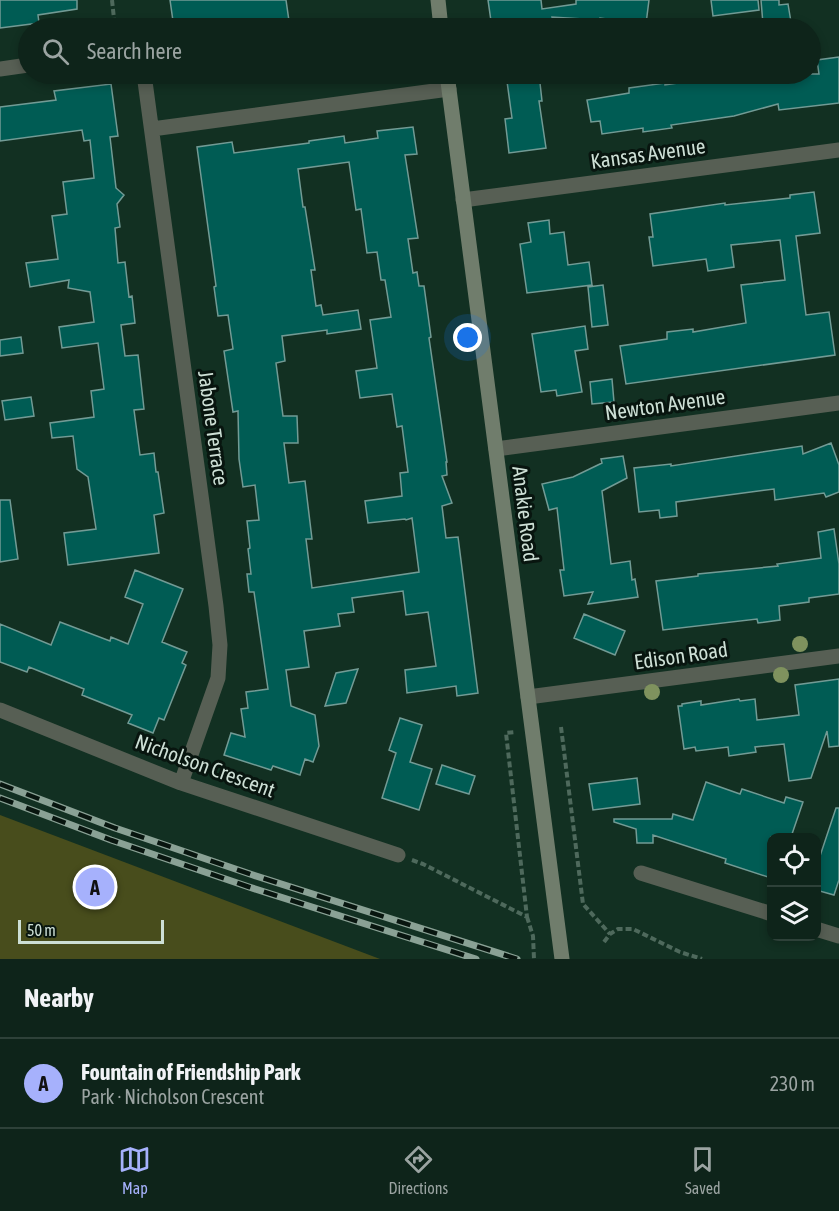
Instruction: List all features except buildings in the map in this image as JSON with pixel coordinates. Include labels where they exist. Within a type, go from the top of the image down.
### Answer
[{"type":"main road","points":[[438,0],[440,18]]},
{"type":"main road","name":"Anakie Road","points":[[448,84],[562,959]]},
{"type":"street","points":[[0,69],[18,66]]},
{"type":"street","name":"Jabone Terrace","points":[[145,84],[220,645],[218,678],[181,783]]},
{"type":"street","points":[[152,129],[430,84]]},
{"type":"street","name":"Kansas Avenue","points":[[463,200],[839,150]]},
{"type":"street","name":"Newton Avenue","points":[[496,449],[839,403]]},
{"type":"street","name":"Edison Road","points":[[528,697],[839,656]]},
{"type":"street","name":"Nicholson Crescent","points":[[0,710],[181,783],[398,855]]},
{"type":"street","points":[[641,873],[767,913]]},
{"type":"street","points":[[821,930],[839,936]]},
{"type":"path","points":[[112,0],[114,18]]},
{"type":"path","points":[[561,727],[583,904],[610,934]]},
{"type":"path","points":[[516,732],[506,733],[527,917],[533,936],[534,959]]},
{"type":"path","points":[[398,855],[423,864],[527,917]]},
{"type":"path","points":[[604,942],[618,929],[633,929],[680,952],[702,959]]},
{"type":"green space","points":[[0,815],[380,959],[0,959]]},
{"type":"railway","points":[[0,784],[115,828],[253,875],[517,959]]},
{"type":"railway","points":[[0,798],[111,840],[249,887],[476,959]]},
{"type":"place","name":"Fountain of Friendship Park","points":[[95,887]]}]
